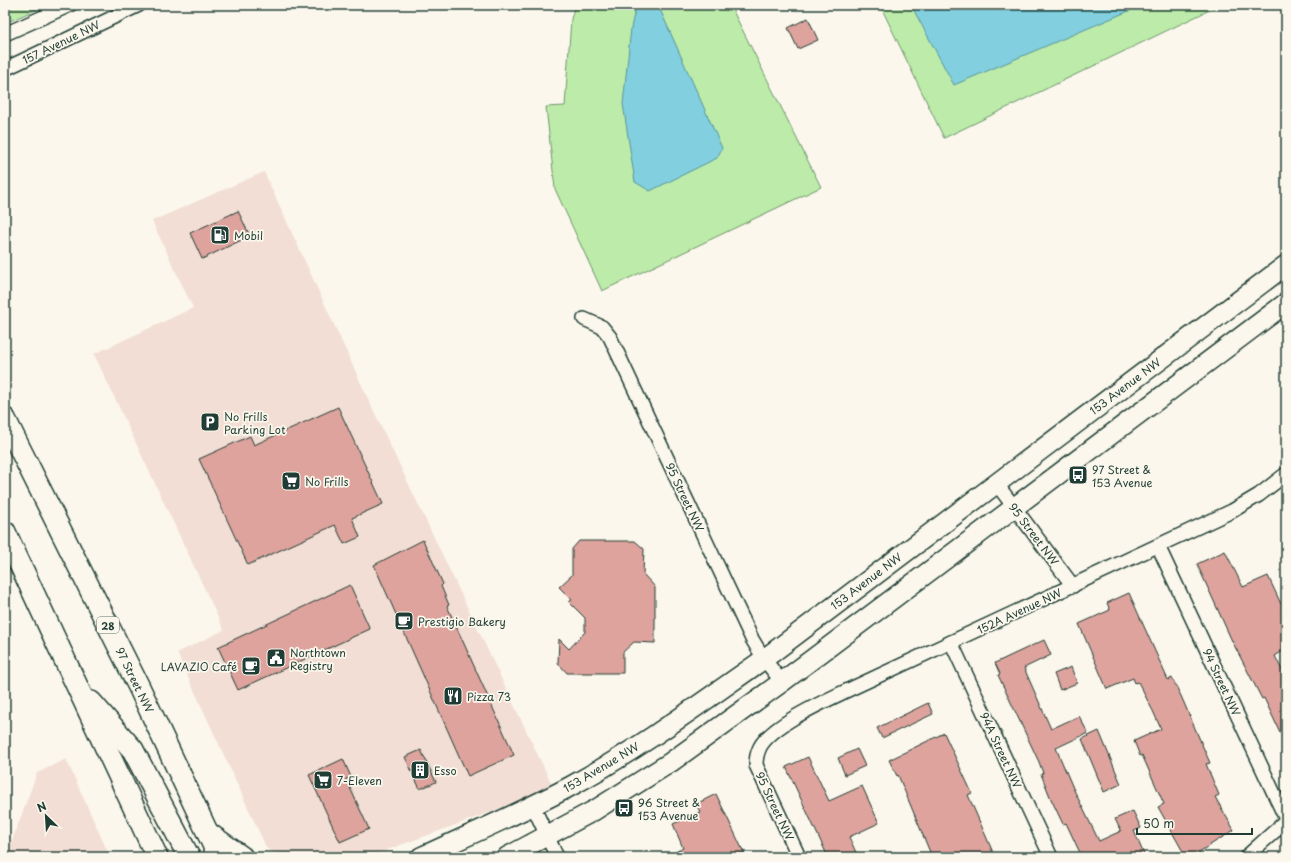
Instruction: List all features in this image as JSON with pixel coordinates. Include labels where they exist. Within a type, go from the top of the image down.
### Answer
[{"type":"main road","name":"153 Avenue NW","points":[[425,856],[533,806],[614,760],[704,701],[764,659],[1286,265]]},
{"type":"main road","points":[[508,857],[548,837],[653,775],[782,682],[1286,303]]},
{"type":"main road","name":"97 Street NW","points":[[5,419],[139,687],[219,857]]},
{"type":"main road","points":[[5,532],[155,855]]},
{"type":"main road","points":[[79,689],[114,726],[133,750],[189,857]]},
{"type":"main road","points":[[207,833],[242,857]]},
{"type":"street","points":[[5,34],[70,5]]},
{"type":"street","name":"157 Avenue NW","points":[[5,69],[139,5]]},
{"type":"street","name":"95 Street NW","points":[[584,319],[597,323],[610,337],[752,639],[764,659],[782,682]]},
{"type":"street","name":"152A Avenue NW","points":[[757,754],[766,739],[802,714],[846,691],[1073,586],[1245,504],[1286,474]]},
{"type":"street","name":"95 Street NW","points":[[996,483],[1073,586]]},
{"type":"street","name":"94 Street NW","points":[[1158,546],[1286,820]]},
{"type":"street","name":"94A Street NW","points":[[951,642],[1051,857]]},
{"type":"street","name":"95 Street NW","points":[[757,754],[756,765],[759,773],[800,857]]},
{"type":"street","points":[[533,806],[557,857]]},
{"type":"street","points":[[1246,857],[1286,820]]},
{"type":"shaded area","points":[[264,172],[369,401],[554,789],[368,857],[284,857],[267,849],[177,653],[224,630],[94,354],[193,308],[152,221]]},
{"type":"shaded area","points":[[66,759],[110,857],[6,857],[37,773]]},
{"type":"green space","points":[[5,5],[47,5],[5,23]]},
{"type":"green space","points":[[575,5],[730,5],[821,187],[602,291],[555,189],[546,107],[565,106],[571,19]]},
{"type":"green space","points":[[880,5],[1220,5],[944,138]]},
{"type":"water","points":[[636,5],[658,5],[722,148],[717,158],[650,191],[635,182],[623,104],[631,28]]},
{"type":"water","points":[[911,5],[1143,5],[954,85]]},
{"type":"building","points":[[808,18],[818,40],[798,49],[788,28]]},
{"type":"building","name":"Mobil","points":[[238,211],[250,236],[202,259],[190,233]]},
{"type":"building","name":"No Frills","points":[[338,407],[383,504],[352,518],[360,537],[344,544],[335,525],[248,565],[199,459],[250,436],[254,445]]},
{"type":"building","points":[[423,540],[443,584],[441,586],[449,605],[447,606],[514,755],[468,776],[374,565]]},
{"type":"building","points":[[579,541],[635,541],[644,549],[643,574],[655,587],[655,643],[634,642],[623,652],[623,673],[567,673],[558,663],[559,639],[569,649],[585,632],[585,618],[569,602],[572,600],[559,587],[572,575],[572,549]]},
{"type":"building","points":[[1225,551],[1243,587],[1268,576],[1281,604],[1286,602],[1286,649],[1275,656],[1286,678],[1286,745],[1264,698],[1262,699],[1232,641],[1197,564]]},
{"type":"building","points":[[350,585],[370,629],[238,690],[218,647]]},
{"type":"building","points":[[1129,593],[1168,680],[1172,678],[1181,696],[1210,763],[1206,764],[1219,795],[1215,797],[1234,830],[1191,857],[1186,857],[1158,807],[1164,804],[1142,755],[1140,756],[1134,741],[1161,729],[1153,711],[1138,682],[1135,683],[1133,678],[1107,689],[1079,624],[1110,610],[1107,603]]},
{"type":"building","points":[[1044,640],[1051,655],[1024,668],[1051,729],[1079,716],[1088,733],[1056,748],[1073,788],[1099,841],[1121,831],[1115,819],[1133,811],[1141,828],[1134,831],[1145,857],[1082,857],[1066,823],[1063,824],[1051,799],[1041,774],[1043,773],[1039,762],[998,675],[1000,674],[995,663]]},
{"type":"building","points":[[1071,667],[1077,683],[1060,690],[1054,674]]},
{"type":"building","points":[[928,703],[933,714],[882,738],[877,728]]},
{"type":"building","points":[[1099,731],[1121,784],[1104,792],[1082,739]]},
{"type":"building","points":[[944,733],[972,793],[968,795],[995,857],[932,857],[898,775],[897,776],[889,760]]},
{"type":"building","points":[[857,749],[865,766],[845,775],[838,758]]},
{"type":"building","name":"Esso","points":[[421,750],[436,782],[420,789],[405,757]]},
{"type":"building","points":[[808,757],[829,801],[862,786],[879,823],[849,837],[858,857],[828,857],[786,767]]},
{"type":"building","points":[[343,759],[351,777],[346,779],[369,829],[340,842],[309,775]]},
{"type":"building","points":[[716,794],[746,857],[666,857],[683,848],[673,824],[700,812],[696,804]]},
{"type":"place","name":"Mobil","points":[[220,235]]},
{"type":"place","name":"No Frills Parking Lot","points":[[210,422]]},
{"type":"place","name":"97 Street & 153 Avenue","points":[[1078,475]]},
{"type":"place","name":"No Frills","points":[[291,481]]},
{"type":"place","name":"Prestigio Bakery","points":[[404,621]]},
{"type":"place","name":"Northtown Registry","points":[[276,658]]},
{"type":"place","name":"LAVAZIO Café","points":[[251,666]]},
{"type":"place","name":"Pizza 73","points":[[453,696]]},
{"type":"place","name":"Esso","points":[[420,770]]},
{"type":"place","name":"7-Eleven","points":[[323,780]]},
{"type":"place","name":"96 Street & 153 Avenue","points":[[624,808]]}]
